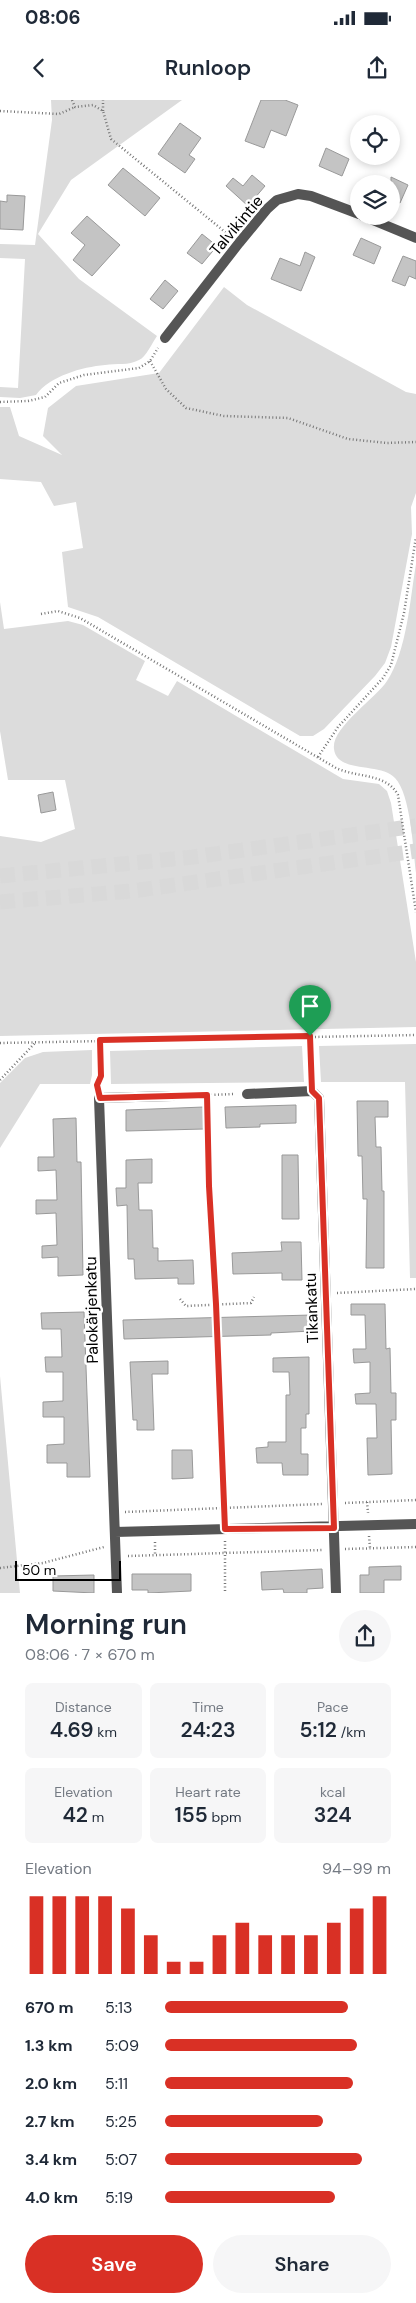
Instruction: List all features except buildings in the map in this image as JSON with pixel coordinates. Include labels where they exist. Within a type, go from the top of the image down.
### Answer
[{"type":"street","name":"Talvikintie","points":[[164,338],[239,243],[267,209],[277,200],[289,195],[298,194],[319,198],[350,210]]},
{"type":"street","points":[[385,225],[416,238]]},
{"type":"street","points":[[247,1094],[312,1091]]},
{"type":"street","name":"Tikankatu","points":[[312,1091],[319,1098],[336,1593]]},
{"type":"street","points":[[100,1098],[172,1096]]},
{"type":"street","name":"Palokärjenkatu","points":[[100,1098],[117,1593]]},
{"type":"street","points":[[115,1532],[334,1528],[416,1524]]},
{"type":"path","points":[[72,100],[75,107]]},
{"type":"path","points":[[103,100],[103,111],[111,139],[239,243]]},
{"type":"path","points":[[0,111],[59,114],[75,107],[93,105],[103,111]]},
{"type":"path","points":[[0,402],[28,401],[45,397],[59,383],[84,375],[125,372],[139,368],[150,361],[164,338]]},
{"type":"path","points":[[150,361],[166,388],[186,408],[224,416],[288,418],[348,439],[387,443],[416,442]]},
{"type":"path","points":[[318,758],[338,727],[382,678],[391,665],[404,613],[416,537]]},
{"type":"path","points":[[41,614],[58,611],[80,618],[318,758],[348,774],[386,781],[393,786],[398,795],[416,912]]},
{"type":"path","points":[[0,1043],[416,1035]]},
{"type":"path","points":[[310,1036],[312,1091]]},
{"type":"path","points":[[100,1040],[101,1076],[97,1085],[100,1098]]},
{"type":"path","points":[[0,1080],[35,1043]]},
{"type":"path","points":[[172,1096],[247,1094]]},
{"type":"path","points":[[207,1095],[209,1186],[225,1529],[225,1593]]},
{"type":"path","points":[[326,1294],[416,1289]]},
{"type":"path","points":[[180,1299],[186,1306],[252,1303],[254,1296]]},
{"type":"path","points":[[114,1512],[416,1500]]},
{"type":"path","points":[[0,1568],[44,1564],[85,1554],[115,1543]]},
{"type":"path","points":[[116,1557],[416,1547]]},
{"type":"shaded area","points":[[51,100],[182,100],[71,180],[38,234],[79,279],[157,336],[144,356],[135,362],[109,364],[77,370],[49,383],[36,395],[20,398],[0,397],[0,387],[18,388],[25,259],[0,258],[0,244],[35,245],[52,120]]},
{"type":"shaded area","points":[[224,287],[247,305],[406,392],[416,394],[416,493],[411,507],[412,534],[391,647],[385,663],[375,676],[324,729],[313,736],[300,736],[98,617],[68,607],[62,552],[83,548],[76,502],[54,506],[41,482],[0,479],[0,407],[10,407],[19,436],[62,455],[43,436],[48,408],[76,386],[159,373]]},
{"type":"shaded area","points":[[416,564],[416,873],[408,809],[405,797],[395,778],[380,770],[343,762],[337,757],[334,749],[339,732],[381,688],[394,669],[407,624]]},
{"type":"shaded area","points":[[0,602],[4,629],[68,621],[83,625],[145,661],[136,680],[168,696],[177,681],[343,779],[379,784],[387,791],[391,803],[416,962],[416,1027],[0,1036],[0,836],[41,842],[75,829],[65,780],[8,780],[0,731]]},
{"type":"shaded area","points":[[416,1044],[416,1278],[410,1278],[405,1082],[321,1082],[319,1046]]},
{"type":"shaded area","points":[[302,1046],[304,1082],[111,1084],[110,1051]]},
{"type":"shaded area","points":[[92,1050],[90,1084],[40,1084],[0,1148],[0,1083],[25,1058],[43,1052]]},
{"type":"shaded area","points":[[0,1376],[20,1593],[0,1593]]},
{"type":"tunnel","points":[[0,876],[193,857],[416,826]]},
{"type":"tunnel","points":[[0,902],[132,891],[416,851]]},
{"type":"route","points":[[310,1036],[312,1091],[319,1098],[334,1528],[225,1529],[209,1186],[207,1095],[100,1098],[97,1092],[97,1085],[101,1076],[100,1040],[310,1036]]}]
